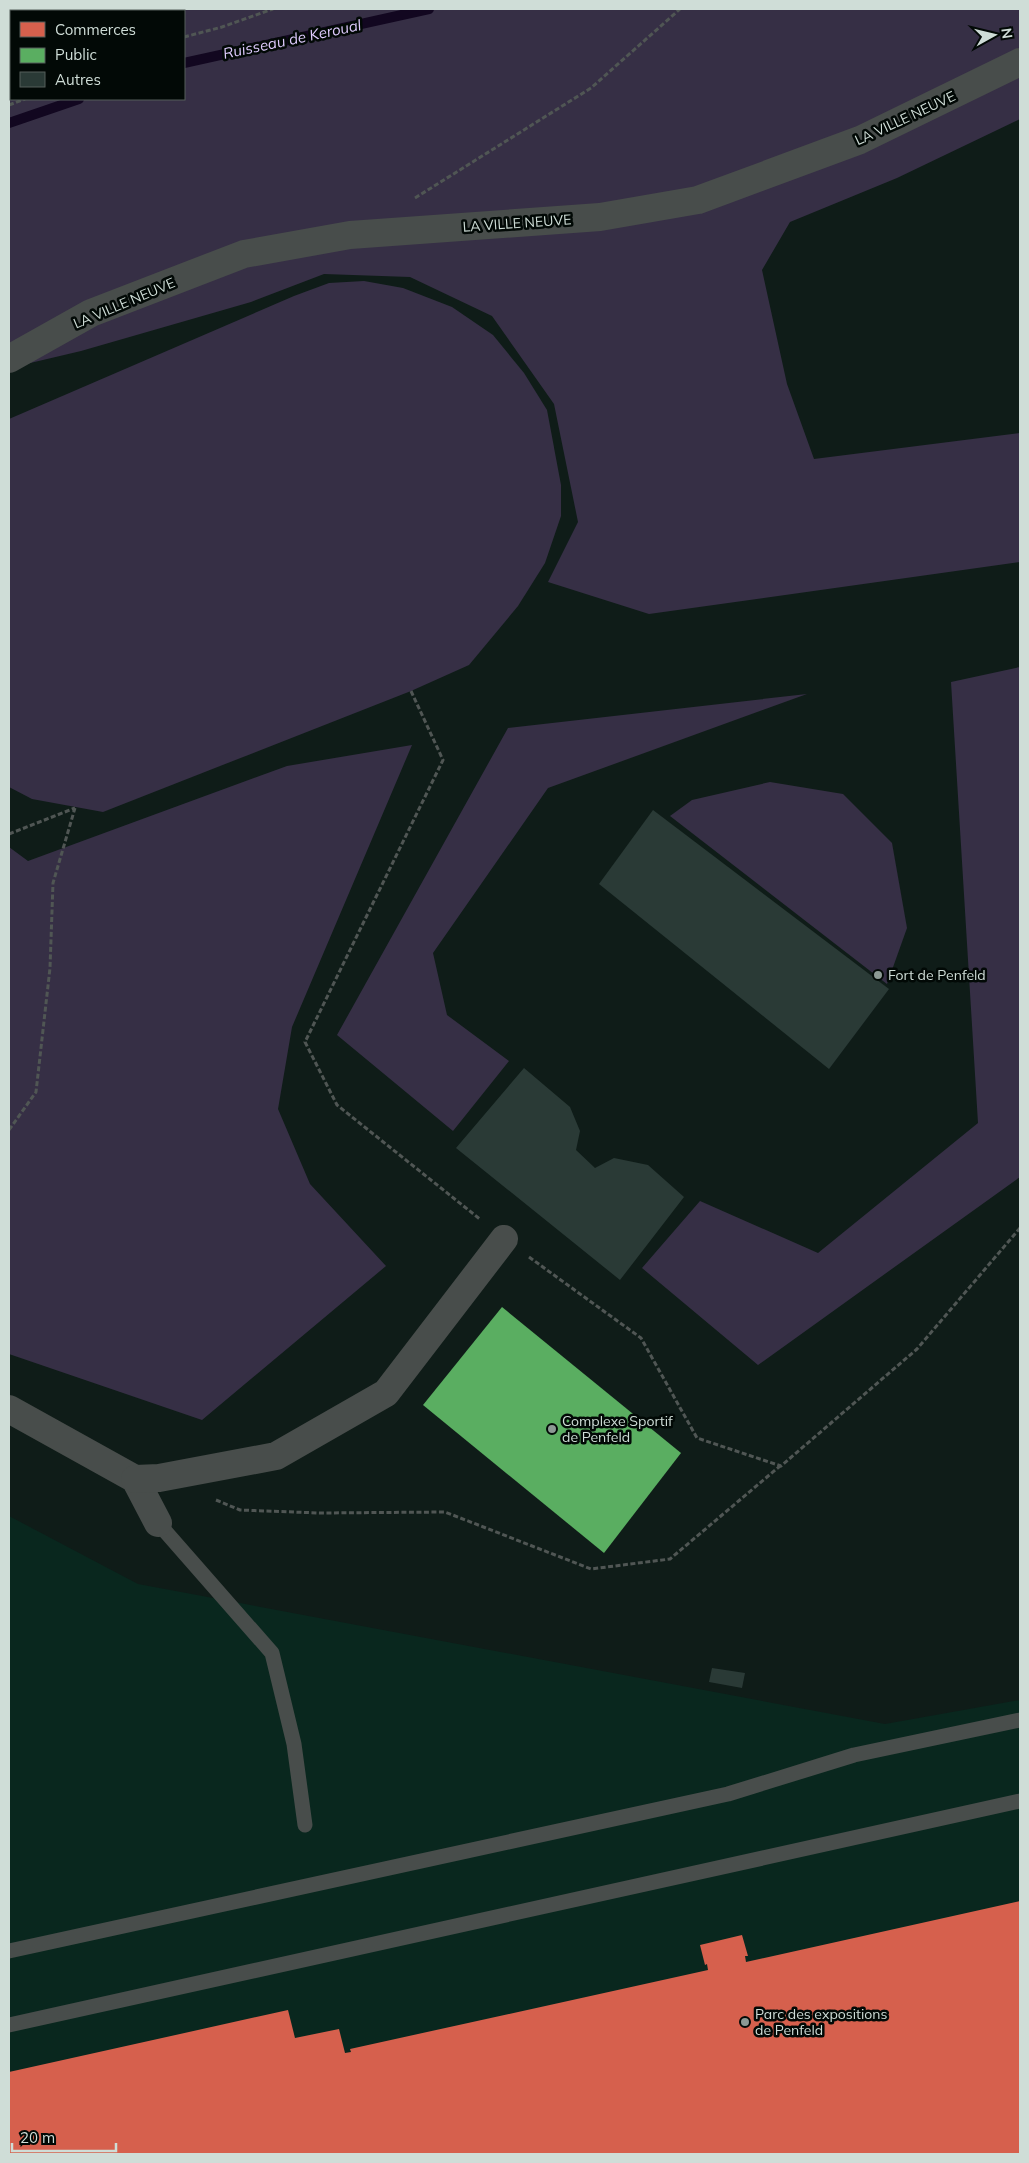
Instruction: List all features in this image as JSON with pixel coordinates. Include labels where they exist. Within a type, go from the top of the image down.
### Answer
[{"type":"street","name":"LA VILLE NEUVE","points":[[9,359],[91,314],[244,254],[350,235],[600,217],[698,200],[860,140],[1020,62]]},
{"type":"street","points":[[9,1409],[135,1479],[159,1478],[276,1456],[386,1393],[504,1238]]},
{"type":"street","points":[[135,1479],[158,1523]]},
{"type":"lane","points":[[158,1523],[272,1653],[294,1744],[305,1825]]},
{"type":"lane","points":[[9,1951],[728,1794],[854,1755],[1020,1720]]},
{"type":"lane","points":[[9,2025],[1020,1801]]},
{"type":"path","points":[[185,38],[273,9]]},
{"type":"path","points":[[409,201],[590,88],[680,9]]},
{"type":"path","points":[[9,105],[22,100]]},
{"type":"path","points":[[410,691],[443,760],[305,1042],[337,1106],[504,1238],[641,1338],[697,1438],[781,1466]]},
{"type":"path","points":[[9,834],[75,808],[53,884],[50,968],[36,1092],[9,1130]]},
{"type":"path","points":[[213,1499],[240,1510],[319,1513],[445,1512],[591,1569],[670,1559],[917,1349],[1020,1228]]},
{"type":"shaded area","points":[[9,9],[1020,9],[1020,119],[897,178],[790,222],[762,270],[787,384],[814,459],[1020,433],[1020,562],[649,614],[548,582],[578,522],[554,404],[492,316],[410,277],[324,274],[251,302],[81,351],[9,368]]},
{"type":"shaded area","points":[[364,281],[403,288],[452,307],[493,335],[524,373],[547,410],[561,485],[561,516],[545,563],[518,606],[469,665],[411,691],[103,812],[32,799],[9,787],[9,419],[294,296],[329,283]]},
{"type":"shaded area","points":[[1020,667],[1020,1177],[758,1365],[642,1268],[700,1201],[818,1253],[978,1123],[951,682]]},
{"type":"shaded area","points":[[807,694],[548,788],[433,953],[447,1015],[509,1061],[453,1131],[337,1035],[508,728]]},
{"type":"shaded area","points":[[412,745],[292,1027],[278,1109],[310,1184],[386,1266],[202,1420],[9,1354],[9,847],[28,861],[287,766]]},
{"type":"shaded area","points":[[770,782],[843,794],[892,843],[907,928],[887,984],[670,816],[692,800]]},
{"type":"shaded area","points":[[9,1516],[138,1584],[885,1724],[1020,1700],[1020,2154],[9,2154]]},
{"type":"building: Commerces","name":"Parc des expositions de Penfeld","points":[[1020,1901],[1020,2154],[9,2154],[9,2072],[288,2010],[295,2038],[339,2029],[345,2053],[351,2052],[350,2049],[708,1970],[700,1945],[742,1935],[748,1956],[745,1956],[746,1962]]},
{"type":"building: Public","name":"Complexe Sportif de Penfeld","points":[[502,1307],[681,1453],[604,1553],[423,1405]]},
{"type":"building: Autres","points":[[653,810],[889,989],[829,1069],[599,884]]},
{"type":"building: Autres","points":[[524,1068],[570,1107],[580,1131],[576,1150],[595,1168],[614,1158],[648,1165],[684,1197],[620,1280],[456,1148]]},
{"type":"building: Autres","points":[[712,1668],[745,1673],[742,1688],[709,1682]]},
{"type":"waterway","name":"Ruisseau de Keroual","points":[[185,63],[429,9]]},
{"type":"waterway","name":"Ruisseau de Keroual","points":[[9,123],[76,100]]},
{"type":"place","name":"Fort de Penfeld","points":[[878,975]]},
{"type":"place","name":"Complexe Sportif de Penfeld","points":[[552,1429]]},
{"type":"place","name":"Parc des expositions de Penfeld","points":[[745,2022]]}]
